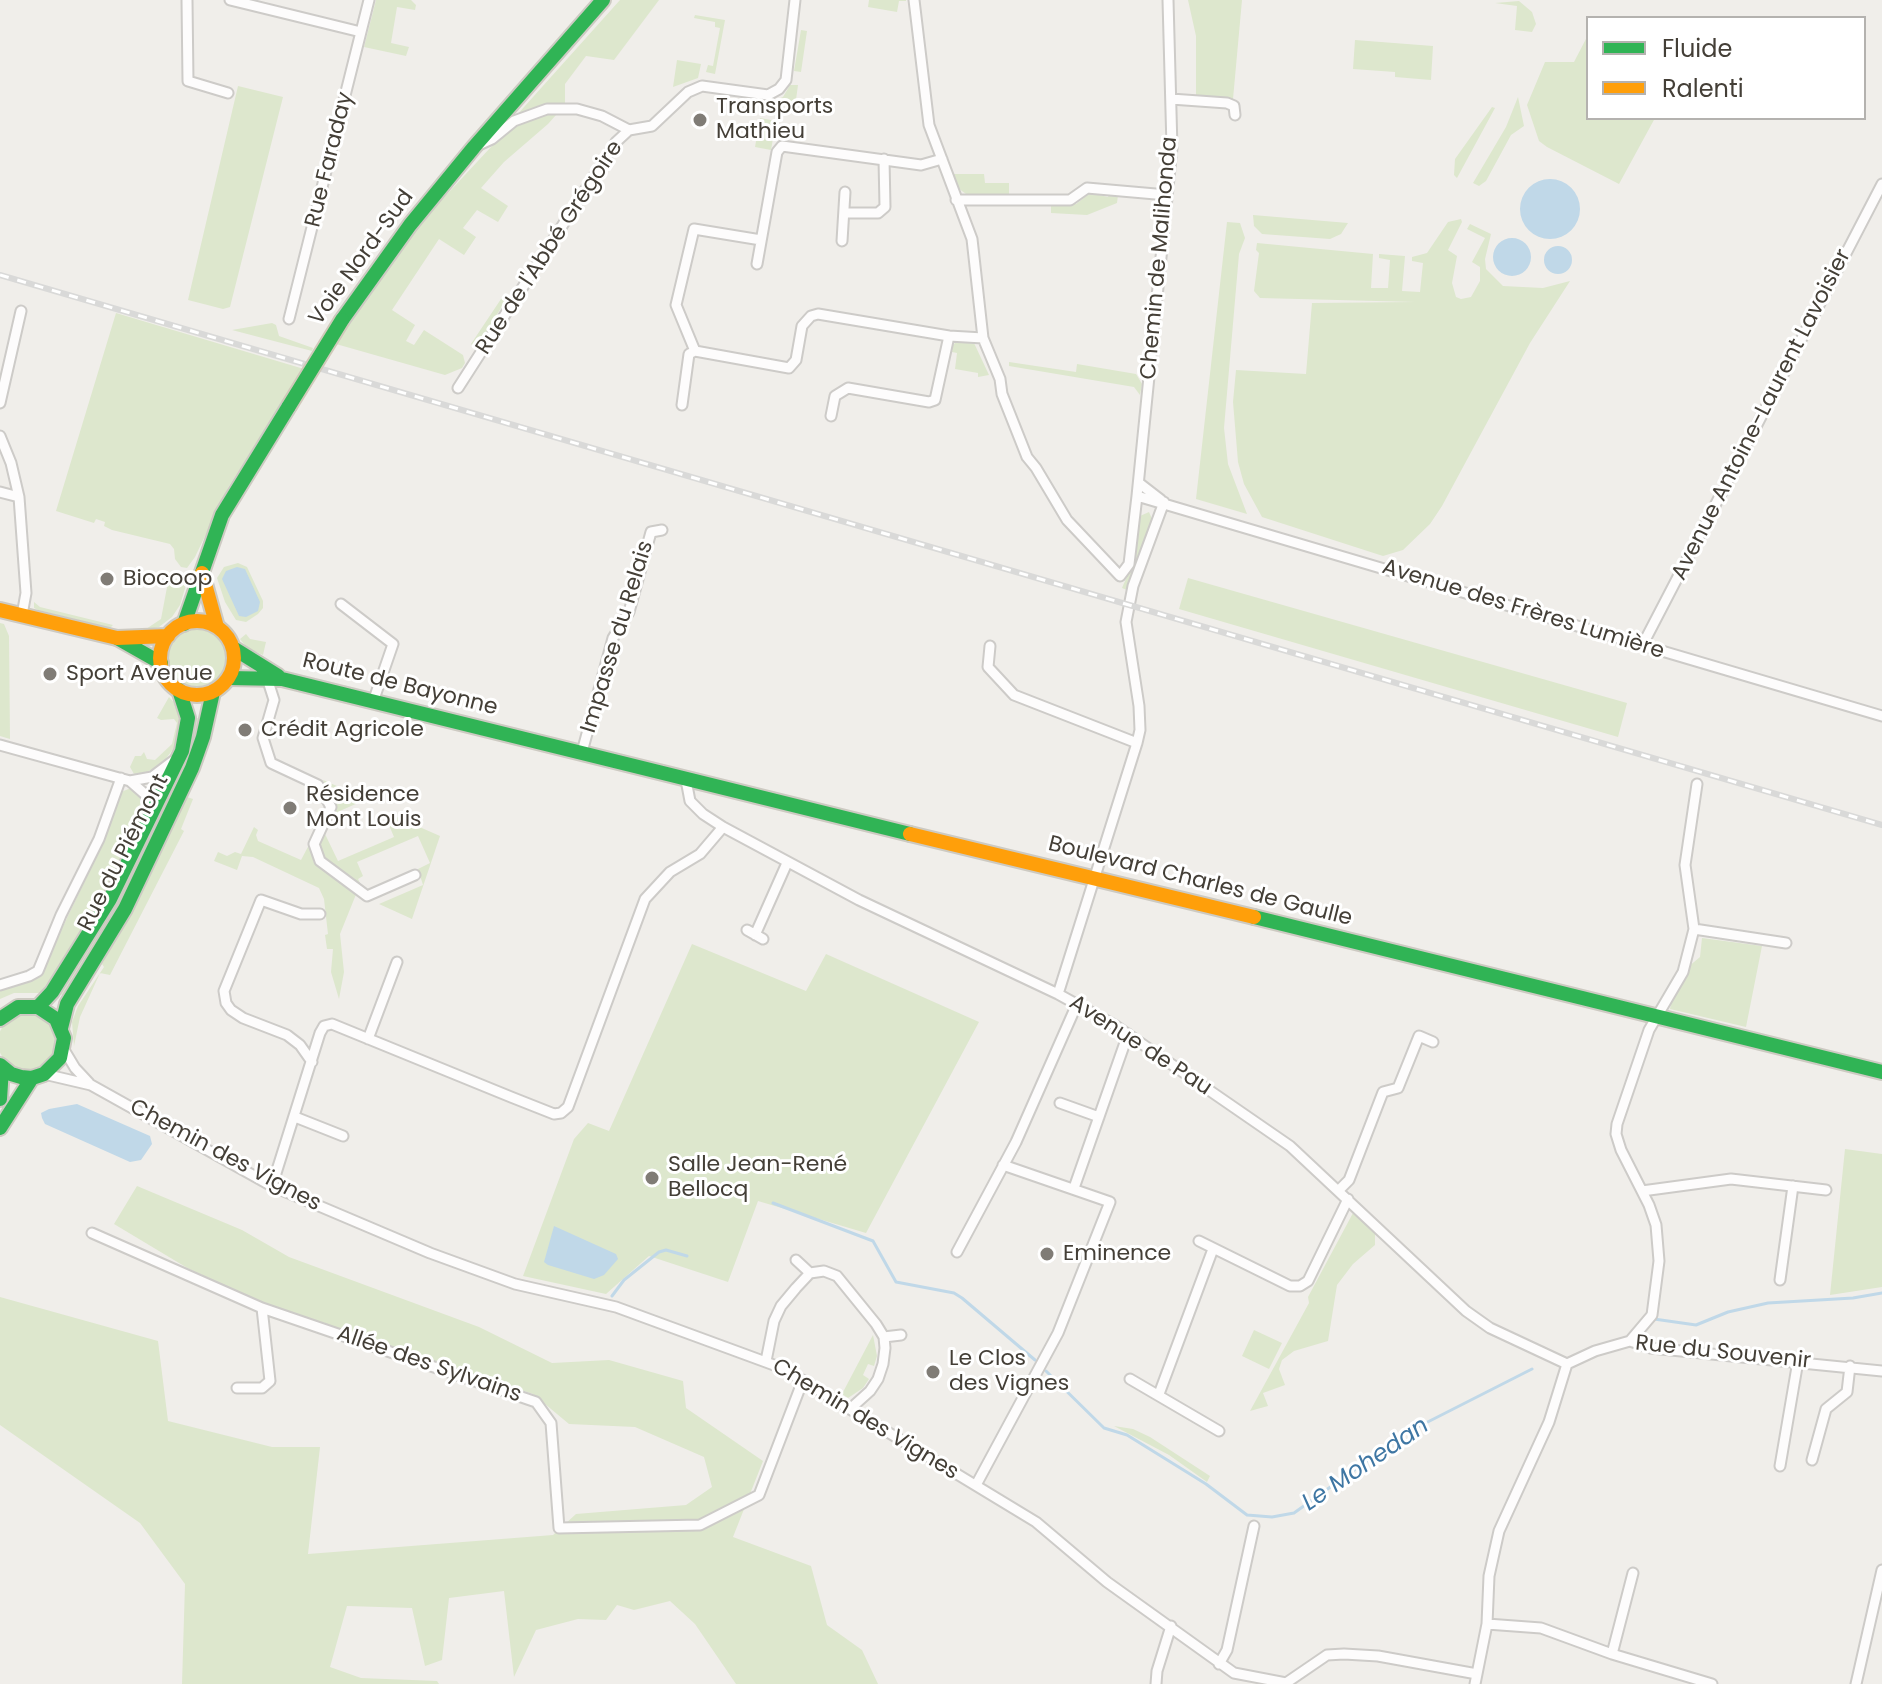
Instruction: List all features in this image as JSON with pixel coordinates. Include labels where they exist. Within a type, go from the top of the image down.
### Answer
[{"type":"main road","name":"Voie Nord-Sud","points":[[184,624],[222,515],[342,320],[410,225],[603,0]]},
{"type":"main road","points":[[202,571],[217,627]]},
{"type":"main road","points":[[0,610],[117,638],[168,636]]},
{"type":"main road","points":[[195,622],[217,627],[228,637],[233,648],[233,669],[229,678],[213,692],[190,695],[179,690],[164,674],[161,663],[161,653],[168,636],[184,624],[195,622]]},
{"type":"main road","points":[[117,638],[161,663]]},
{"type":"main road","name":"Route de Bayonne","points":[[233,648],[275,678]]},
{"type":"main road","name":"Route de Bayonne","points":[[229,678],[275,678],[508,734]]},
{"type":"main road","name":"Rue du Piémont","points":[[38,1007],[52,992],[110,899],[182,751],[188,729],[179,690]]},
{"type":"main road","name":"Rue du Piémont","points":[[61,1028],[67,1004],[125,909],[192,768],[213,692]]},
{"type":"main road","name":"Boulevard Charles de Gaulle","points":[[508,734],[1882,1072]]},
{"type":"main road","points":[[0,1019],[18,1007],[38,1007],[48,1012],[61,1028],[63,1048],[53,1067],[38,1076],[0,1128]]},
{"type":"main road","points":[[1,1066],[11,1074],[38,1076]]},
{"type":"main road","points":[[0,1099],[1,1066]]},
{"type":"street","points":[[187,0],[188,81],[228,93]]},
{"type":"street","points":[[230,0],[361,32]]},
{"type":"street","name":"Rue Faraday","points":[[289,319],[369,0]]},
{"type":"street","points":[[629,130],[652,126],[688,92],[702,86],[768,95],[779,89],[786,80],[795,0]]},
{"type":"street","points":[[682,405],[689,354],[695,351],[789,368],[796,360],[802,326],[806,319],[818,314],[949,336],[983,338],[972,239],[929,125],[914,0]]},
{"type":"street","name":"Chemin de Malihonda","points":[[983,338],[1027,457],[1067,520],[1120,576],[1129,564],[1139,483],[1172,148],[1168,0]]},
{"type":"street","points":[[1171,99],[1227,103],[1234,106],[1235,115]]},
{"type":"street","name":"Rue de l'Abbé Grégoire","points":[[458,388],[616,142],[629,130],[602,116],[577,109],[547,109],[514,121],[492,139],[474,147]]},
{"type":"street","points":[[757,264],[777,152],[782,146],[921,165],[942,159]]},
{"type":"street","points":[[844,213],[878,213],[885,207],[884,159]]},
{"type":"street","name":"Avenue Antoine-Laurent Lavoisier","points":[[1642,646],[1882,184]]},
{"type":"street","points":[[956,200],[1070,200],[1087,188],[1167,195]]},
{"type":"street","points":[[842,241],[845,192]]},
{"type":"street","points":[[695,351],[676,305],[694,229],[761,240]]},
{"type":"street","points":[[0,403],[21,311]]},
{"type":"street","points":[[831,416],[835,396],[848,388],[929,402],[935,400],[949,336]]},
{"type":"street","points":[[0,436],[11,463],[19,497],[26,593],[22,615]]},
{"type":"street","points":[[1139,483],[1164,502]]},
{"type":"street","points":[[0,492],[19,497]]},
{"type":"street","points":[[1137,496],[1164,502]]},
{"type":"street","points":[[1058,994],[1137,743],[1139,706],[1126,622],[1133,586],[1164,502]]},
{"type":"street","name":"Avenue des Frères Lumière","points":[[1164,502],[1882,716]]},
{"type":"street","name":"Impasse du Relais","points":[[582,752],[613,638],[629,612],[651,532],[662,530]]},
{"type":"street","points":[[341,604],[393,644],[373,702]]},
{"type":"street","points":[[990,646],[988,667],[1014,695],[1137,743]]},
{"type":"street","points":[[275,678],[274,700],[263,738],[271,763],[318,785],[331,807],[314,844],[320,861],[367,896],[415,875]]},
{"type":"street","points":[[0,745],[126,779],[144,780],[159,773],[182,751]]},
{"type":"street","points":[[126,779],[146,795],[148,821]]},
{"type":"street","name":"Rue du Piémont","points":[[0,985],[38,971],[61,915],[126,779]]},
{"type":"street","name":"Avenue de Pau","points":[[686,780],[690,801],[723,827],[859,900],[1058,994],[1128,1034],[1263,1126],[1339,1190],[1466,1311],[1490,1328],[1567,1364]]},
{"type":"street","points":[[1630,1341],[1652,1315],[1659,1261],[1656,1225],[1621,1150],[1616,1134],[1617,1124],[1649,1030],[1683,972],[1694,929],[1685,865],[1697,784]]},
{"type":"street","points":[[272,1186],[324,1026],[332,1024],[554,1114],[561,1113],[568,1107],[645,899],[670,872],[700,854],[723,827]]},
{"type":"street","points":[[755,935],[787,863]]},
{"type":"street","points":[[312,1062],[300,1045],[287,1035],[243,1018],[231,1010],[224,991],[261,900],[301,914],[320,914]]},
{"type":"street","points":[[1694,929],[1786,943]]},
{"type":"street","points":[[368,1039],[397,962]]},
{"type":"street","points":[[957,1252],[1016,1142],[1077,1004]]},
{"type":"street","points":[[1074,1188],[1128,1034]]},
{"type":"street","points":[[1339,1190],[1349,1180],[1383,1092],[1398,1088],[1419,1036],[1433,1042]]},
{"type":"street","name":"Chemin des Vignes","points":[[63,1048],[75,1068],[91,1085],[272,1186],[430,1253],[515,1284],[616,1307],[766,1361],[803,1380],[1036,1522],[1107,1582],[1234,1673],[1286,1683],[1327,1655],[1344,1654],[1378,1656],[1476,1679]]},
{"type":"street","name":"Chemin des Vignes","points":[[38,1076],[91,1085]]},
{"type":"street","points":[[1060,1103],[1099,1117]]},
{"type":"street","points":[[295,1117],[343,1136]]},
{"type":"street","points":[[976,1485],[1058,1333],[1110,1202],[1003,1165]]},
{"type":"street","points":[[1642,1191],[1731,1179],[1826,1190]]},
{"type":"street","points":[[1780,1280],[1793,1186]]},
{"type":"street","points":[[1199,1241],[1290,1286],[1300,1286],[1308,1281],[1348,1199]]},
{"type":"street","points":[[92,1233],[262,1308],[270,1381],[262,1388],[237,1388]]},
{"type":"street","points":[[1159,1394],[1213,1249]]},
{"type":"street","points":[[796,1260],[810,1273]]},
{"type":"street","points":[[766,1361],[774,1321],[781,1306],[810,1273],[824,1271],[837,1276],[884,1337],[883,1364],[878,1379],[850,1409]]},
{"type":"street","name":"Allée des Sylvains","points":[[262,1308],[536,1402],[551,1423],[559,1528],[700,1525],[759,1495],[803,1380]]},
{"type":"street","points":[[884,1337],[901,1335]]},
{"type":"street","name":"Rue du Souvenir","points":[[1567,1364],[1595,1351],[1630,1341],[1651,1348],[1882,1371]]},
{"type":"street","points":[[1780,1466],[1798,1361]]},
{"type":"street","points":[[1476,1679],[1487,1624],[1489,1576],[1499,1531],[1549,1422],[1567,1364]]},
{"type":"street","points":[[1812,1460],[1826,1409],[1847,1392],[1850,1366]]},
{"type":"street","points":[[1130,1379],[1219,1431]]},
{"type":"street","points":[[1219,1664],[1227,1650],[1254,1526]]},
{"type":"street","points":[[1856,1684],[1882,1570]]},
{"type":"street","points":[[1612,1654],[1633,1573]]},
{"type":"street","points":[[1487,1624],[1541,1628],[1612,1654],[1712,1684]]},
{"type":"street","points":[[1156,1684],[1171,1626]]},
{"type":"green space","points":[[376,0],[411,0],[416,5],[415,10],[397,7],[391,43],[409,47],[406,56],[364,47]]},
{"type":"green space","points":[[620,0],[659,0],[614,60],[586,56],[565,84],[565,104],[545,106],[516,116]]},
{"type":"green space","points":[[869,0],[906,1],[899,1],[897,12],[868,7]]},
{"type":"green space","points":[[1188,0],[1242,0],[1233,99],[1196,97],[1196,36]]},
{"type":"green space","points":[[1519,1],[1532,12],[1536,24],[1532,32],[1515,30],[1517,6],[1495,3]]},
{"type":"green space","points":[[695,15],[725,20],[715,74],[706,72],[708,65],[713,66],[720,28],[715,27],[715,22],[694,18]]},
{"type":"green space","points":[[801,30],[807,31],[801,72],[794,71]]},
{"type":"green space","points":[[1586,39],[1586,120],[1654,120],[1619,184],[1539,141],[1527,105],[1545,62],[1574,62]]},
{"type":"green space","points":[[1355,40],[1433,46],[1431,80],[1395,77],[1395,72],[1353,69]]},
{"type":"green space","points":[[677,60],[701,64],[698,78],[673,87]]},
{"type":"green space","points":[[790,85],[798,85],[795,107],[769,103],[783,97]]},
{"type":"green space","points":[[238,86],[283,97],[230,307],[223,309],[188,300]]},
{"type":"green space","points":[[1518,97],[1524,126],[1511,135],[1486,181],[1479,186],[1473,183],[1506,127]]},
{"type":"green space","points":[[1492,107],[1495,108],[1457,178],[1454,175],[1455,159]]},
{"type":"green space","points":[[551,112],[556,115],[548,124],[504,162],[481,188],[508,206],[498,222],[477,210],[463,228],[476,237],[464,255],[439,239],[392,310],[415,325],[406,341],[414,345],[424,330],[463,355],[465,363],[462,368],[445,375],[336,344],[397,254],[435,207],[505,132],[515,124]]},
{"type":"green space","points":[[760,118],[776,121],[771,150],[755,147]]},
{"type":"green space","points":[[953,174],[984,174],[985,183],[1009,183],[1009,194],[966,194],[958,188]]},
{"type":"green space","points":[[1090,193],[1108,197],[1109,194],[1118,195],[1117,203],[1087,215],[1051,213],[1051,203],[1076,204]]},
{"type":"green space","points":[[1253,215],[1348,223],[1341,234],[1330,239],[1262,234],[1254,226]]},
{"type":"green space","points":[[1461,219],[1448,250],[1457,256],[1452,283],[1456,297],[1471,297],[1480,281],[1480,267],[1472,262],[1485,238],[1467,229],[1470,224],[1491,234],[1485,259],[1486,269],[1503,286],[1543,288],[1570,281],[1530,343],[1430,524],[1403,550],[1383,556],[1262,517],[1244,484],[1238,462],[1233,402],[1236,370],[1306,374],[1312,303],[1415,302],[1260,298],[1254,291],[1259,253],[1257,243],[1373,254],[1371,288],[1388,288],[1390,260],[1379,258],[1379,254],[1405,256],[1402,291],[1420,292],[1423,263],[1412,261],[1412,257],[1427,253],[1448,222]]},
{"type":"green space","points":[[1227,222],[1240,223],[1245,238],[1239,254],[1224,428],[1228,464],[1247,514],[1196,499]]},
{"type":"green space","points":[[503,296],[507,298],[479,344],[473,346],[471,344]]},
{"type":"green space","points":[[116,313],[304,369],[229,486],[187,568],[181,567],[175,559],[170,544],[112,530],[104,526],[105,522],[96,519],[94,523],[56,511]]},
{"type":"green space","points":[[272,323],[276,325],[279,336],[313,348],[312,351],[232,330]]},
{"type":"green space","points":[[957,341],[974,343],[989,375],[978,377],[978,373],[955,369],[957,353],[952,352]]},
{"type":"green space","points":[[1009,362],[1076,372],[1077,364],[1136,374],[1142,384],[1140,395],[1134,387],[1009,366]]},
{"type":"green space","points":[[1149,512],[1152,519],[1127,590],[1122,588],[1134,560],[1140,516]]},
{"type":"green space","points":[[238,563],[247,567],[263,601],[263,608],[246,622],[236,620],[225,602],[217,578],[224,567]]},
{"type":"green space","points":[[1188,578],[1627,703],[1618,737],[1179,609]]},
{"type":"green space","points":[[174,579],[186,585],[180,605],[172,617],[159,627],[143,631],[161,619],[168,582]]},
{"type":"green space","points":[[34,602],[40,607],[113,625],[110,628],[38,610],[34,608]]},
{"type":"green space","points":[[0,623],[4,624],[9,636],[10,739],[0,736]]},
{"type":"green space","points":[[197,627],[219,636],[228,658],[219,680],[197,689],[175,680],[166,658],[175,636]]},
{"type":"green space","points":[[246,634],[250,639],[266,642],[263,655],[247,648],[240,639]]},
{"type":"green space","points":[[169,697],[179,708],[183,725],[179,741],[162,764],[147,772],[134,774],[130,767],[135,756],[141,756],[144,752],[147,759],[155,760],[172,744],[177,723],[174,719],[157,718]]},
{"type":"green space","points":[[203,717],[197,745],[116,915],[64,997],[58,992],[193,719]]},
{"type":"green space","points":[[323,780],[367,799],[333,814],[333,799],[337,796],[333,787],[327,790]]},
{"type":"green space","points":[[131,788],[142,795],[146,811],[107,891],[71,949],[40,993],[14,993],[0,999],[0,990],[38,974],[43,968],[101,847],[121,792]]},
{"type":"green space","points":[[187,797],[193,799],[181,829],[184,831],[110,975],[100,973]]},
{"type":"green space","points":[[383,811],[440,836],[412,919],[379,904],[423,885],[418,869],[430,863],[418,836],[357,862],[363,876],[358,879],[361,885],[321,858],[317,846],[325,834],[338,861],[394,837]]},
{"type":"green space","points":[[254,827],[258,830],[258,841],[301,860],[310,843],[314,863],[357,892],[340,934],[344,972],[339,999],[331,972],[333,949],[327,949],[324,899],[319,888],[253,857],[242,856],[237,870],[214,861],[218,852],[227,856],[235,852],[241,854]]},
{"type":"green space","points":[[1702,938],[1762,946],[1746,1027],[1670,1009],[1672,998],[1688,967],[1700,957]]},
{"type":"green space","points":[[692,944],[806,991],[826,954],[979,1022],[866,1233],[758,1201],[728,1282],[649,1256],[606,1294],[523,1276],[574,1139],[588,1123],[609,1131]]},
{"type":"green space","points":[[100,973],[80,1017],[74,1046],[72,1022],[78,1006]]},
{"type":"green space","points":[[16,1015],[38,1015],[48,1021],[54,1031],[54,1053],[48,1063],[38,1069],[16,1069],[6,1063],[0,1053],[0,1031],[6,1021]]},
{"type":"green space","points":[[1845,1149],[1882,1154],[1882,1287],[1830,1295]]},
{"type":"green space","points":[[137,1186],[242,1230],[289,1257],[479,1327],[552,1363],[609,1360],[683,1381],[686,1408],[763,1461],[733,1537],[811,1566],[827,1625],[862,1650],[878,1684],[736,1684],[695,1624],[670,1601],[634,1610],[617,1605],[606,1620],[578,1619],[536,1630],[514,1677],[504,1591],[449,1598],[442,1660],[425,1666],[412,1608],[347,1606],[330,1667],[361,1678],[437,1681],[439,1684],[182,1684],[185,1584],[140,1523],[0,1425],[0,1297],[158,1341],[168,1421],[272,1447],[320,1447],[308,1554],[553,1535],[576,1514],[686,1505],[712,1487],[704,1457],[635,1427],[569,1424],[533,1394],[266,1304],[189,1269],[114,1224]]},
{"type":"green space","points":[[1353,1213],[1375,1233],[1375,1245],[1353,1264],[1337,1285],[1328,1341],[1294,1351],[1282,1360],[1279,1369],[1285,1385],[1263,1393],[1268,1406],[1250,1411],[1309,1303],[1308,1297]]},
{"type":"green space","points":[[1254,1330],[1282,1343],[1269,1369],[1242,1356]]},
{"type":"green space","points":[[873,1335],[877,1356],[874,1366],[868,1364],[863,1375],[869,1379],[863,1388],[848,1398],[842,1394]]},
{"type":"green space","points":[[1114,1426],[1133,1429],[1150,1437],[1210,1476],[1207,1482],[1169,1455]]},
{"type":"water","points":[[1550,179],[1562,181],[1571,188],[1578,197],[1578,221],[1571,230],[1562,237],[1550,239],[1538,237],[1529,230],[1522,221],[1520,209],[1522,197],[1529,188],[1538,181]]},
{"type":"water","points":[[1512,238],[1526,243],[1531,257],[1526,271],[1512,276],[1498,271],[1493,257],[1498,243]]},
{"type":"water","points":[[1558,246],[1568,250],[1572,260],[1568,270],[1558,274],[1548,270],[1544,260],[1548,250]]},
{"type":"water","points":[[237,567],[245,569],[260,602],[258,611],[246,617],[239,616],[222,579],[226,571]]},
{"type":"water","points":[[77,1104],[150,1136],[152,1144],[141,1160],[130,1162],[45,1124],[41,1113]]},
{"type":"water","points":[[554,1226],[616,1254],[618,1259],[604,1275],[594,1279],[548,1265],[544,1262]]},
{"type":"waterway","name":"Le Mohedan","points":[[773,1203],[873,1241],[896,1282],[954,1293],[1035,1360]]},
{"type":"waterway","name":"Le Mohedan","points":[[612,1296],[624,1280],[659,1252],[666,1250],[687,1256]]},
{"type":"waterway","name":"Le Mohedan","points":[[1654,1319],[1696,1325],[1728,1312],[1768,1303],[1853,1298],[1882,1293]]},
{"type":"waterway","name":"Le Mohedan","points":[[1046,1371],[1104,1428],[1127,1435],[1206,1484],[1247,1515],[1272,1517],[1294,1513],[1406,1433],[1532,1369]]},
{"type":"railway","points":[[0,275],[1882,825]]},
{"type":"traffic: fast","points":[[342,320],[410,225],[603,0]]},
{"type":"traffic: fast","points":[[289,406],[342,320]]},
{"type":"traffic: fast","points":[[184,624],[222,515],[289,406]]},
{"type":"traffic: fast","points":[[117,638],[161,663]]},
{"type":"traffic: fast","points":[[233,648],[278,676]]},
{"type":"traffic: fast","points":[[229,678],[282,679],[910,834]]},
{"type":"traffic: fast","points":[[38,1007],[52,992],[110,899],[182,751],[188,718],[179,690]]},
{"type":"traffic: fast","points":[[61,1028],[67,1004],[125,909],[192,768],[213,692]]},
{"type":"traffic: fast","points":[[1254,917],[1882,1072]]},
{"type":"traffic: fast","points":[[0,1019],[18,1007],[38,1007],[56,1019],[64,1038],[60,1058],[44,1074],[32,1078],[21,1077],[0,1065]]},
{"type":"traffic: fast","points":[[0,1099],[2,1068]]},
{"type":"traffic: fast","points":[[0,1128],[32,1078]]},
{"type":"traffic: slow","points":[[202,573],[217,627]]},
{"type":"traffic: slow","points":[[0,610],[117,638],[168,636]]},
{"type":"traffic: slow","points":[[197,621],[211,624],[223,632],[231,644],[234,658],[231,672],[223,684],[211,692],[197,695],[183,692],[171,684],[163,672],[160,658],[163,644],[171,632],[183,624],[197,621]]},
{"type":"traffic: slow","points":[[910,834],[1254,917]]},
{"type":"place","name":"Transports Mathieu","points":[[700,120]]},
{"type":"place","name":"Biocoop","points":[[107,579]]},
{"type":"place","name":"Sport Avenue","points":[[50,674]]},
{"type":"place","name":"Crédit Agricole","points":[[245,730]]},
{"type":"place","name":"Résidence Mont Louis","points":[[290,808]]},
{"type":"place","name":"Salle Jean-René Bellocq","points":[[652,1178]]},
{"type":"place","name":"Eminence","points":[[1047,1254]]},
{"type":"place","name":"Le Clos des Vignes","points":[[933,1372]]}]
